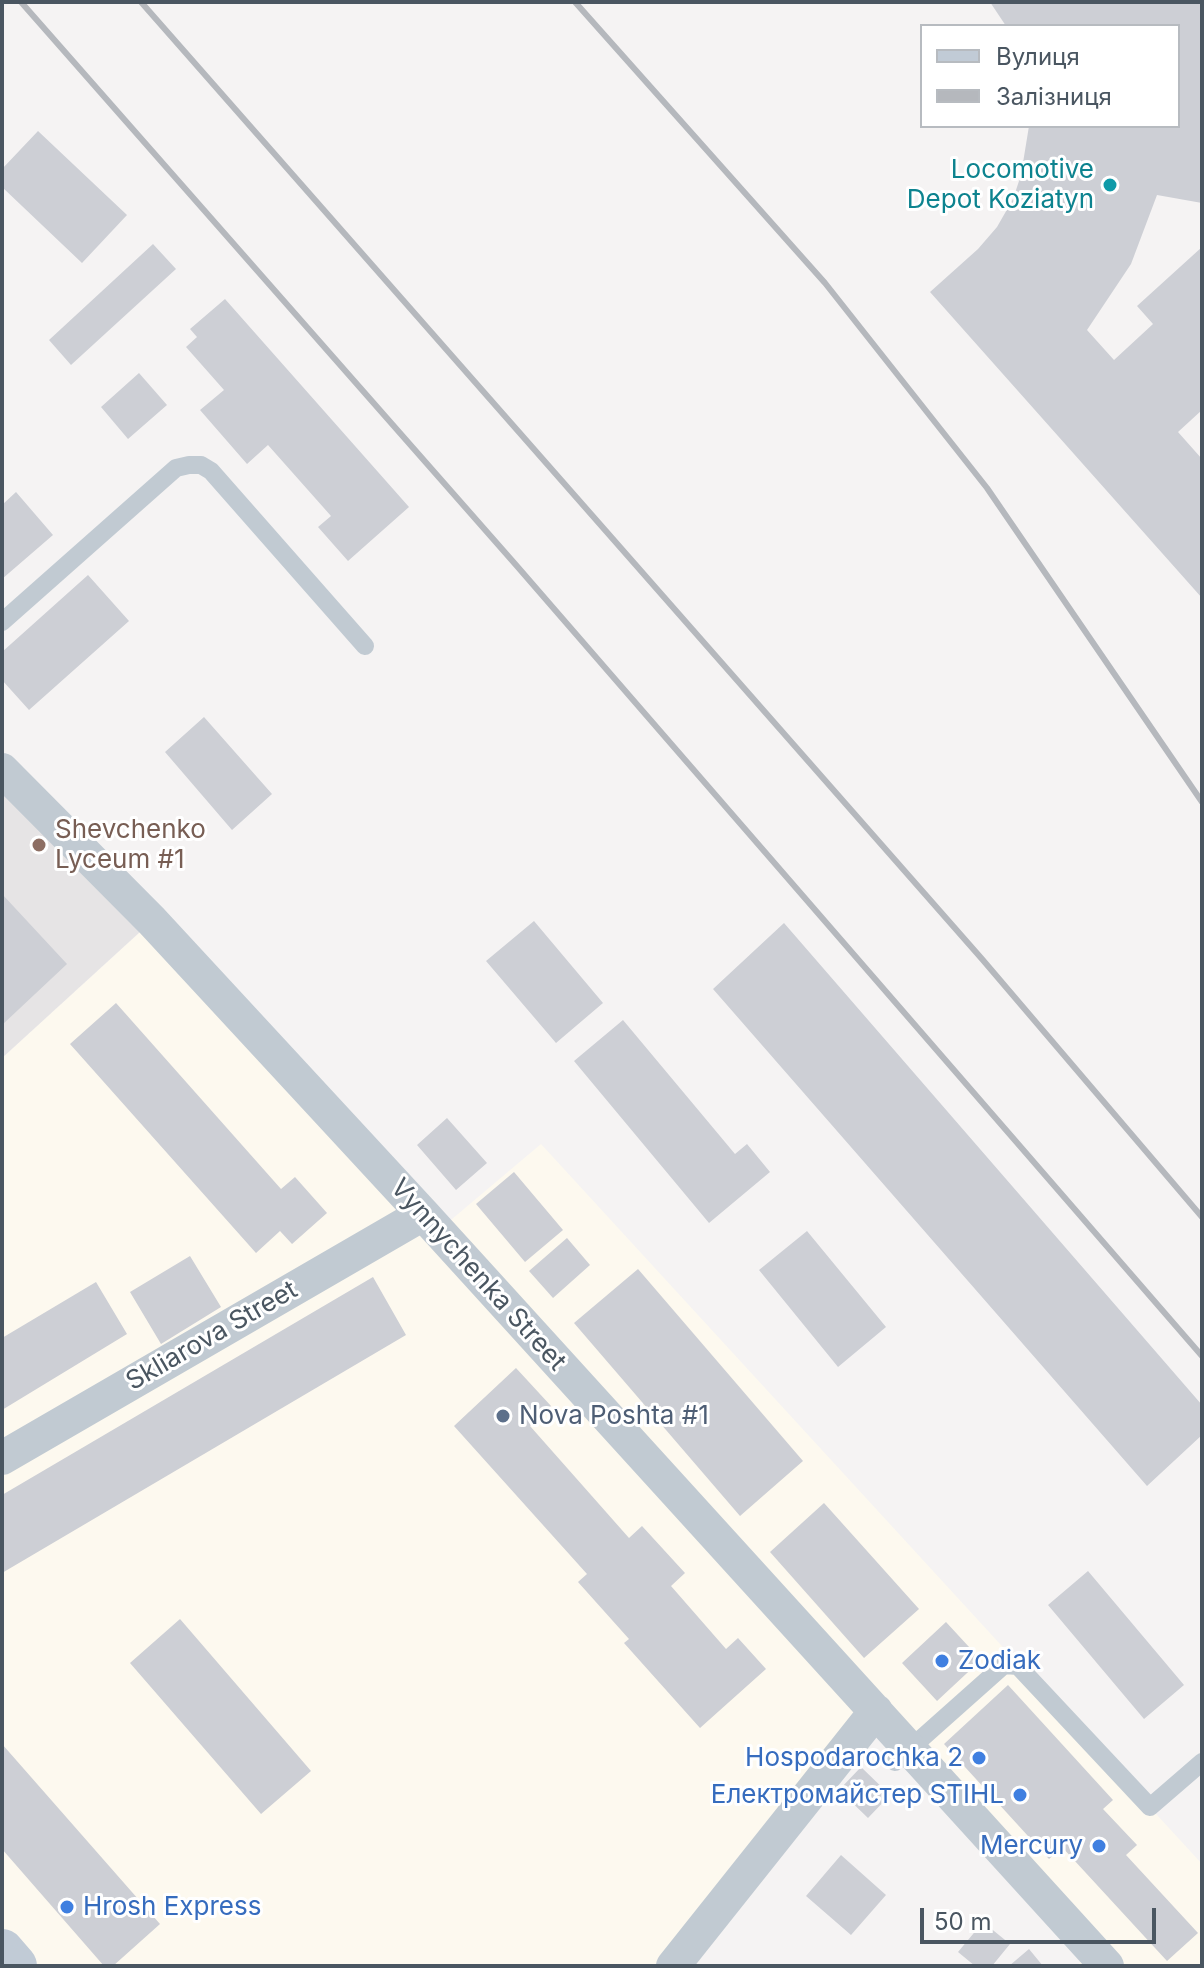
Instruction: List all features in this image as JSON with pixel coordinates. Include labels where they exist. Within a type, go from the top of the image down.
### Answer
[{"type":"street","name":"Vynnychenka Street","points":[[2,770],[163,932],[876,1711],[902,1755],[1107,1966]]},
{"type":"street","name":"Skliarova Street","points":[[2,1458],[423,1214]]},
{"type":"street","points":[[673,1966],[876,1711]]},
{"type":"street","points":[[2,1951],[15,1966]]},
{"type":"lane","points":[[2,622],[176,468],[201,465],[211,471],[365,646]]},
{"type":"lane","points":[[902,1755],[1004,1665],[1018,1666],[1150,1807],[1202,1762]]},
{"type":"shaded area","name":"Shevchenko Lyceum #1","points":[[2,769],[152,921],[2,1058]]},
{"type":"shaded area","points":[[152,921],[439,1230],[541,1144],[1202,1864],[1202,1966],[1076,1966],[1093,1951],[876,1711],[674,1966],[16,1966],[2,1950],[2,1058]]},
{"type":"building","points":[[990,2],[1202,2],[1202,203],[1157,195],[1131,264],[1087,330],[1114,360],[1153,324],[1137,306],[1202,247],[1202,410],[1178,432],[1202,459],[1202,598],[930,292],[978,249],[997,227],[1013,199],[1021,175],[1029,128],[1180,128],[1180,24],[1005,24]]},
{"type":"building","points":[[38,131],[127,215],[82,263],[2,187],[2,169]]},
{"type":"building","points":[[153,244],[176,269],[71,365],[49,340]]},
{"type":"building","points":[[225,299],[409,507],[348,561],[318,527],[331,516],[268,445],[247,464],[200,410],[224,390],[186,347],[197,337],[190,329]]},
{"type":"building","points":[[139,373],[167,405],[128,439],[101,407]]},
{"type":"building","points":[[16,492],[53,535],[2,579],[2,505]]},
{"type":"building","points":[[88,575],[129,621],[29,710],[2,680],[2,652]]},
{"type":"building","points":[[204,717],[272,794],[232,830],[165,752]]},
{"type":"building","points":[[2,894],[67,964],[2,1025]]},
{"type":"building","points":[[534,921],[603,1003],[556,1043],[486,961]]},
{"type":"building","points":[[784,923],[1202,1405],[1202,1435],[1147,1486],[713,989]]},
{"type":"building","points":[[116,1003],[281,1189],[295,1177],[327,1213],[292,1244],[280,1231],[256,1253],[70,1044]]},
{"type":"building","points":[[623,1020],[735,1154],[747,1144],[770,1172],[709,1223],[574,1061]]},
{"type":"building","points":[[447,1118],[487,1163],[456,1190],[417,1145]]},
{"type":"building","points":[[514,1172],[563,1230],[525,1262],[476,1204]]},
{"type":"building","points":[[807,1231],[886,1327],[838,1367],[759,1270]]},
{"type":"building","points":[[567,1238],[590,1265],[553,1298],[529,1271]]},
{"type":"building","points":[[190,1256],[221,1307],[161,1344],[130,1292]]},
{"type":"building","points":[[638,1269],[803,1461],[740,1516],[574,1323]]},
{"type":"building","points":[[373,1277],[406,1335],[2,1573],[2,1495]]},
{"type":"building","points":[[96,1282],[127,1334],[2,1410],[2,1338]]},
{"type":"building","points":[[516,1368],[551,1406],[530,1426],[629,1538],[642,1526],[685,1573],[671,1586],[726,1649],[738,1638],[766,1669],[700,1728],[624,1643],[629,1639],[578,1582],[587,1574],[454,1426]]},
{"type":"building","points":[[824,1503],[919,1609],[864,1658],[770,1552]]},
{"type":"building","points":[[1088,1571],[1184,1685],[1144,1719],[1048,1605]]},
{"type":"building","points":[[180,1619],[311,1771],[261,1814],[130,1663]]},
{"type":"building","name":"Zodiak","points":[[946,1622],[981,1660],[937,1701],[902,1663]]},
{"type":"building","points":[[1008,1685],[1113,1800],[1103,1809],[1137,1845],[1126,1855],[1198,1933],[1167,1961],[1062,1847],[1049,1859],[944,1744]]},
{"type":"building","points":[[2,1744],[160,1924],[113,1966],[104,1966],[2,1849]]},
{"type":"building","points":[[861,1767],[890,1795],[868,1818],[839,1790]]},
{"type":"building","points":[[841,1855],[886,1895],[851,1935],[806,1896]]},
{"type":"building","points":[[983,1922],[1010,1944],[992,1966],[975,1966],[958,1952]]},
{"type":"building","points":[[1029,1949],[1043,1966],[1009,1966]]},
{"type":"railway","points":[[21,2],[516,565],[1202,1356]]},
{"type":"railway","points":[[141,2],[982,959],[1202,1217]]},
{"type":"railway","points":[[575,2],[825,283],[987,488],[1202,802]]},
{"type":"place","name":"Locomotive Depot Koziatyn","points":[[1110,185]]},
{"type":"place","name":"Shevchenko Lyceum #1","points":[[39,845]]},
{"type":"place","name":"Nova Poshta #1","points":[[503,1416]]},
{"type":"place","name":"Zodiak","points":[[942,1661]]},
{"type":"place","name":"Hospodarochka 2","points":[[979,1758]]},
{"type":"place","name":"Електромайстер STIHL","points":[[1020,1795]]},
{"type":"place","name":"Mercury","points":[[1099,1846]]},
{"type":"place","name":"Hrosh Express","points":[[67,1907]]}]
